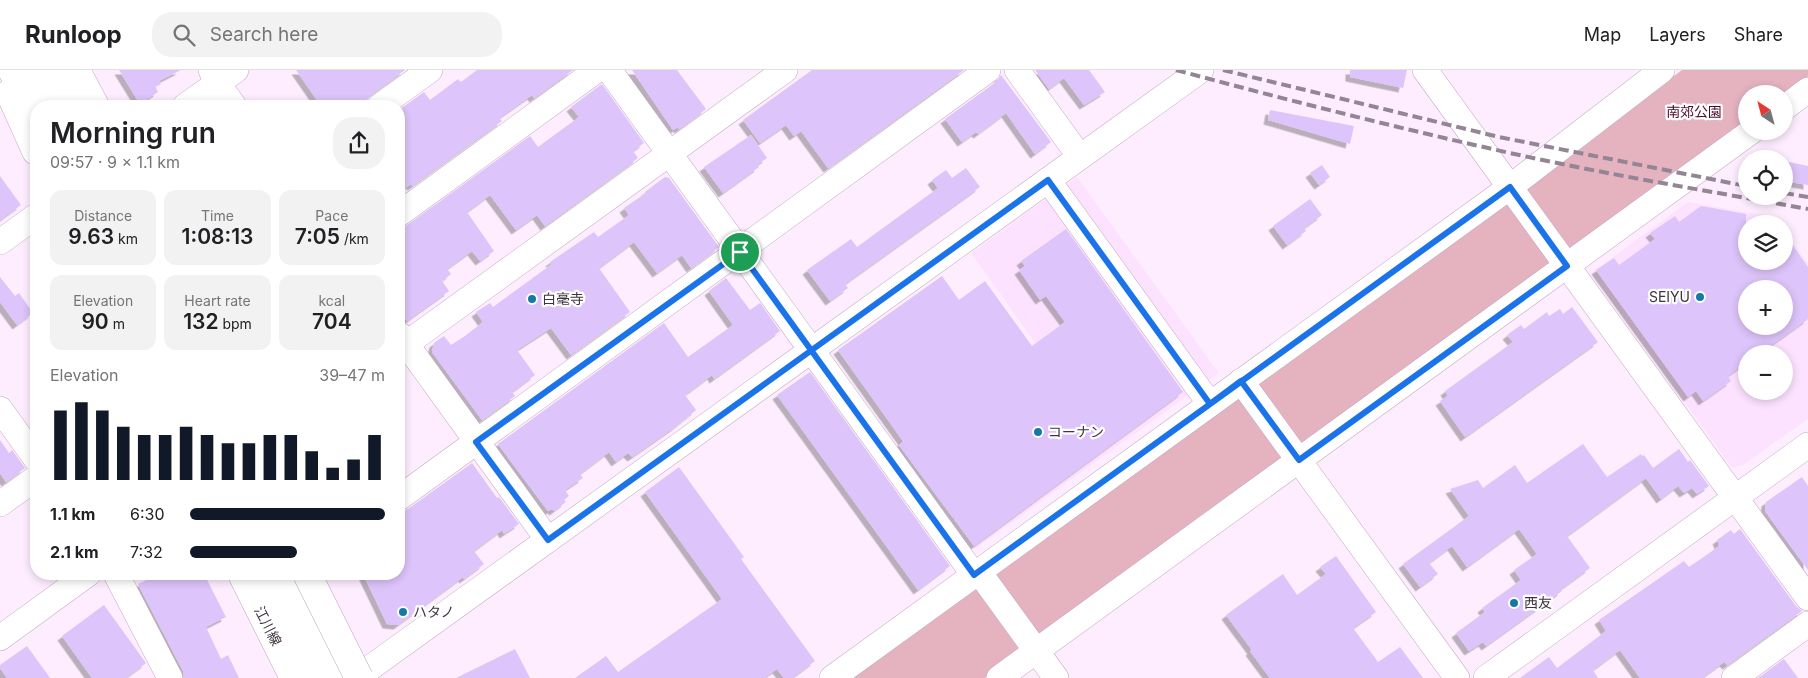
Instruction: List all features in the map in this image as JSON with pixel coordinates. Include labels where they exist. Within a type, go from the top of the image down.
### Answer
[{"type":"main road","points":[[35,70],[50,100]]},
{"type":"main road","points":[[56,70],[71,100]]},
{"type":"main road","points":[[76,70],[92,100]]},
{"type":"main road","points":[[5,81],[30,112]]},
{"type":"main road","points":[[5,81],[30,137]]},
{"type":"main road","name":"江川線","points":[[245,580],[294,678]]},
{"type":"main road","points":[[262,580],[310,678]]},
{"type":"main road","points":[[287,580],[338,678]]},
{"type":"main road","points":[[310,580],[363,676]]},
{"type":"main road","points":[[323,580],[363,676]]},
{"type":"street","points":[[388,100],[430,70]]},
{"type":"street","points":[[405,210],[597,70]]},
{"type":"street","points":[[609,70],[812,350],[976,573],[1056,678]]},
{"type":"street","points":[[405,339],[670,154],[785,70]]},
{"type":"street","points":[[405,494],[988,70]]},
{"type":"street","points":[[1017,70],[1080,157]]},
{"type":"street","points":[[363,676],[548,540],[1201,70]]},
{"type":"street","points":[[1425,70],[1808,598]]},
{"type":"street","points":[[832,678],[1510,187],[1662,70]]},
{"type":"street","points":[[192,100],[221,74],[232,100]]},
{"type":"street","points":[[1793,101],[1808,90]]},
{"type":"street","points":[[999,678],[1740,140]]},
{"type":"street","points":[[1048,180],[1210,404]]},
{"type":"street","points":[[0,242],[30,220]]},
{"type":"street","points":[[405,347],[548,540]]},
{"type":"street","points":[[1241,381],[1457,678]]},
{"type":"street","points":[[0,410],[30,451]]},
{"type":"street","points":[[1486,678],[1808,444]]},
{"type":"street","points":[[0,504],[30,482]]},
{"type":"street","points":[[0,638],[80,580]]},
{"type":"street","points":[[119,580],[163,675]]},
{"type":"street","points":[[1734,678],[1808,624]]},
{"type":"shaded area","points":[[1077,177],[1219,373],[975,549],[898,442],[1035,343],[971,253]]},
{"type":"shaded area","points":[[1688,202],[1763,215],[1738,215],[1738,270],[1793,270],[1793,243],[1808,264],[1808,419],[1743,465],[1732,468],[1591,273]]},
{"type":"green space","name":"南郊公園","points":[[1682,70],[1808,70],[1808,81],[1793,89],[1793,85],[1738,85],[1738,132],[985,678],[847,678]]},
{"type":"building","points":[[119,70],[181,70],[159,81],[161,84],[155,87],[158,92],[146,100],[138,100]]},
{"type":"building","points":[[296,70],[405,70],[372,94],[367,100],[317,100]]},
{"type":"building","points":[[477,70],[573,70],[534,98],[532,95],[499,118],[502,121],[412,186],[411,184],[405,188],[405,106],[424,92],[430,100],[458,79],[461,82]]},
{"type":"building","points":[[632,70],[677,70],[706,109],[679,129],[678,127],[673,130]]},
{"type":"building","points":[[812,70],[964,70],[828,168],[801,131],[794,136],[786,125],[760,143],[743,120]]},
{"type":"building","points":[[1035,70],[1089,70],[1105,92],[1084,105],[1064,78],[1049,89]]},
{"type":"building","points":[[1350,70],[1407,70],[1403,88],[1350,77]]},
{"type":"building","points":[[1001,75],[1051,142],[1035,154],[1006,113],[978,134],[976,132],[962,142],[945,119],[996,82]]},
{"type":"building","points":[[602,84],[644,143],[633,151],[638,158],[545,226],[537,215],[516,230],[490,195],[467,212],[494,251],[480,261],[472,251],[447,269],[451,274],[442,281],[449,291],[407,321],[405,318],[405,227],[530,136],[538,147],[579,117],[571,107]]},
{"type":"building","points":[[1270,110],[1354,126],[1350,144],[1268,120]]},
{"type":"building","points":[[751,135],[767,158],[757,165],[759,167],[723,193],[704,167]]},
{"type":"building","points":[[1793,163],[1808,166],[1808,185],[1793,182]]},
{"type":"building","points":[[1322,165],[1330,177],[1319,185],[1310,173]]},
{"type":"building","points":[[966,168],[980,187],[845,284],[848,288],[830,301],[807,270],[851,239],[857,247],[938,188],[932,180],[946,170],[952,178]]},
{"type":"building","points":[[0,176],[21,205],[0,220]]},
{"type":"building","points":[[665,177],[669,178],[719,247],[691,268],[682,255],[657,273],[634,242],[599,268],[630,312],[571,355],[551,328],[517,350],[535,375],[512,392],[515,396],[482,420],[432,352],[434,343],[444,336],[451,345],[465,336],[483,322],[476,312],[490,303],[493,307],[552,264],[550,262],[594,232],[598,237],[629,215],[624,208]]},
{"type":"building","points":[[1310,199],[1322,215],[1304,228],[1306,231],[1287,245],[1273,226]]},
{"type":"building","points":[[1701,206],[1746,214],[1738,215],[1738,270],[1793,270],[1793,246],[1808,267],[1808,319],[1793,330],[1793,280],[1738,280],[1738,335],[1786,335],[1772,345],[1738,345],[1738,369],[1728,376],[1731,381],[1703,401],[1696,391],[1688,397],[1596,270],[1614,258],[1619,265],[1655,239],[1650,233],[1675,216],[1679,222]]},
{"type":"building","points":[[1066,229],[1183,392],[974,546],[899,445],[903,441],[838,350],[942,276],[959,300],[985,281],[1032,346],[1065,322],[1046,296],[1040,300],[1019,270],[1025,266],[1021,261]]},
{"type":"building","points":[[0,277],[15,296],[19,293],[30,309],[30,315],[17,325],[0,302]]},
{"type":"building","points":[[726,278],[750,310],[760,303],[780,331],[714,379],[712,375],[685,395],[696,410],[675,427],[632,457],[628,453],[616,462],[609,452],[580,474],[583,478],[565,490],[569,496],[564,500],[566,502],[554,511],[552,509],[548,511],[498,444],[664,323],[688,357],[733,325],[709,291]]},
{"type":"building","points":[[1572,307],[1598,342],[1465,437],[1440,401],[1448,396],[1445,391],[1513,342],[1507,335],[1521,325],[1524,329],[1547,312],[1549,316],[1560,309],[1563,314]]},
{"type":"building","points":[[810,372],[950,566],[918,590],[777,395]]},
{"type":"building","points":[[0,440],[9,453],[12,450],[25,468],[6,482],[0,473]]},
{"type":"building","points":[[1583,444],[1607,477],[1641,454],[1642,456],[1644,455],[1653,468],[1679,449],[1688,462],[1690,460],[1709,486],[1697,494],[1692,488],[1684,493],[1678,486],[1661,499],[1646,478],[1567,536],[1590,568],[1561,589],[1562,591],[1486,646],[1483,642],[1469,651],[1456,633],[1485,612],[1482,608],[1521,580],[1514,570],[1537,554],[1519,529],[1467,567],[1452,546],[1429,563],[1438,574],[1420,587],[1403,564],[1469,516],[1450,489],[1478,480],[1483,488],[1515,465],[1527,483]]},
{"type":"building","points":[[472,463],[497,498],[499,497],[519,524],[504,534],[502,530],[474,551],[484,564],[464,579],[463,577],[398,625],[387,624],[366,580],[405,580],[405,510]]},
{"type":"building","points":[[679,467],[744,557],[741,559],[815,661],[792,678],[784,678],[777,669],[764,678],[575,678],[606,656],[618,672],[722,599],[645,492]]},
{"type":"building","points":[[1802,477],[1808,486],[1808,570],[1765,511],[1766,502]]},
{"type":"building","points":[[1740,529],[1796,606],[1802,611],[1727,665],[1724,662],[1702,678],[1640,678],[1620,650],[1593,670],[1598,678],[1520,678],[1549,657],[1557,668],[1606,631],[1599,620],[1684,561],[1689,567],[1718,547],[1717,540],[1731,530],[1734,534]]},
{"type":"building","points":[[1336,556],[1376,612],[1353,628],[1378,662],[1400,647],[1423,678],[1270,678],[1250,651],[1252,650],[1226,615],[1283,574],[1297,595],[1326,574],[1320,567]]},
{"type":"building","points":[[146,580],[207,580],[226,617],[206,627],[221,659],[228,655],[239,678],[184,678],[183,671],[138,584]]},
{"type":"building","points":[[104,605],[146,663],[126,678],[92,678],[62,636]]},
{"type":"building","points":[[27,646],[50,678],[7,678],[0,665]]},
{"type":"building","points":[[515,649],[530,678],[456,678]]},
{"type":"building","points":[[1784,659],[1798,678],[1758,678]]},
{"type":"railway","points":[[1176,70],[1426,134],[1510,153],[1622,176],[1808,209]]},
{"type":"railway","points":[[1223,70],[1499,137],[1738,184]]},
{"type":"railway","points":[[1793,194],[1808,197]]},
{"type":"place","name":"SEIYU","points":[[1700,297]]},
{"type":"place","name":"白毫寺","points":[[532,299]]},
{"type":"place","name":"コーナン","points":[[1038,432]]},
{"type":"place","name":"西友","points":[[1514,603]]},
{"type":"place","name":"ハタノ","points":[[403,612]]},
{"type":"route","points":[[740,252],[476,442],[548,540],[812,350],[1048,180],[1210,404],[1241,381],[1299,460],[1567,266],[1510,187],[1210,404],[974,575],[812,350],[740,252]]}]
